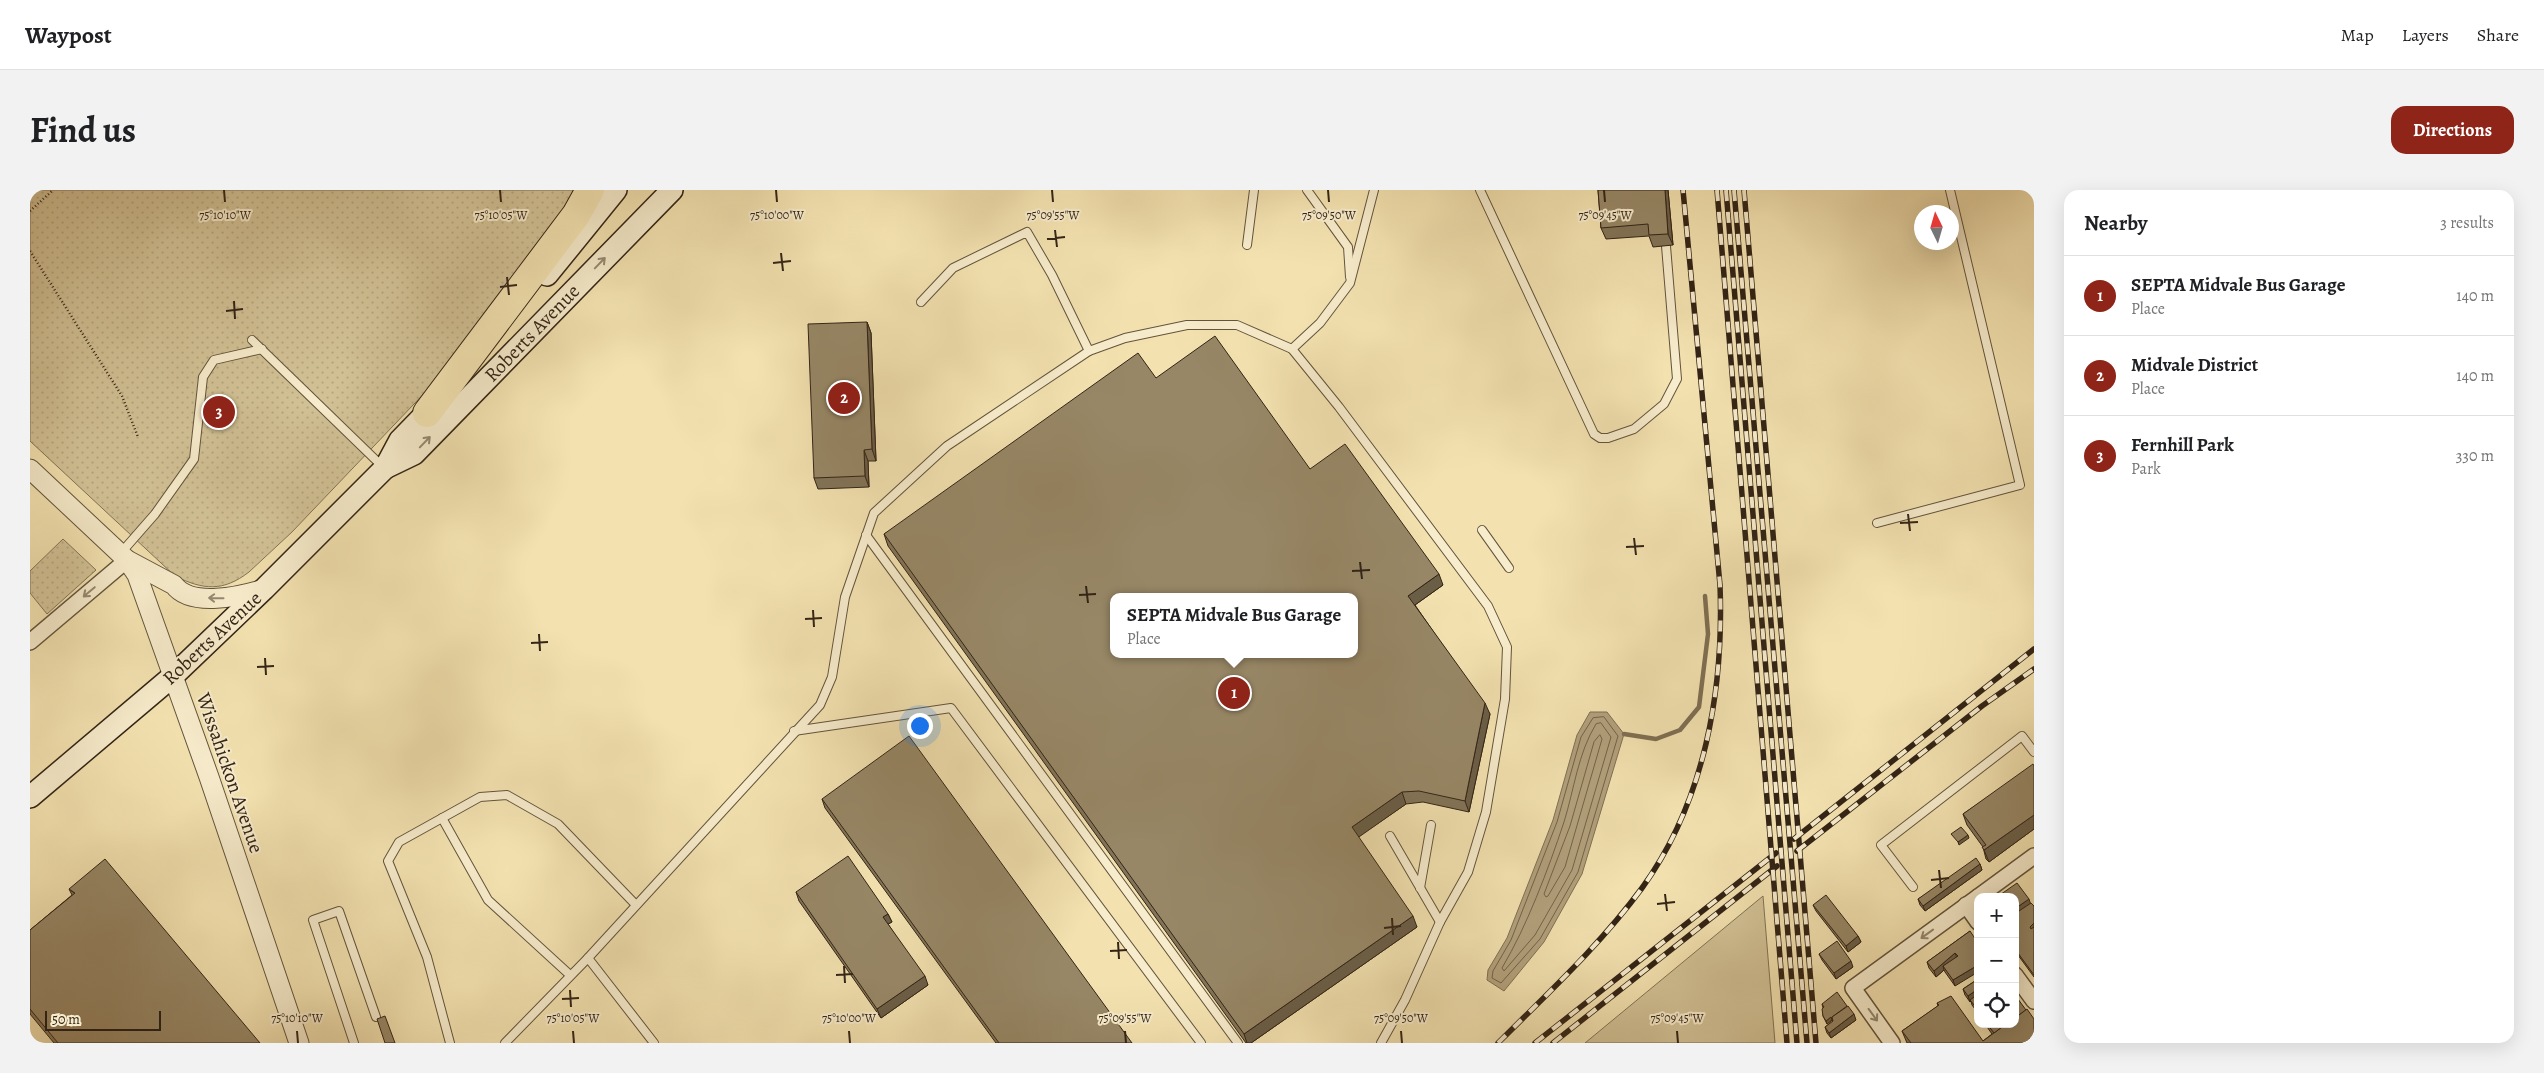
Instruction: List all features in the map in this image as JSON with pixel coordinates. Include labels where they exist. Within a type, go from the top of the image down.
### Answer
[{"type":"highway","points":[[427,413],[576,214],[590,190]]},
{"type":"main road","name":"Roberts Avenue","points":[[30,797],[173,676],[264,589],[385,468],[400,440],[480,356],[616,190]]},
{"type":"main road","name":"Roberts Avenue","points":[[385,468],[414,454],[672,190]]},
{"type":"street","name":"Wissahickon Avenue","points":[[30,469],[124,557],[140,582],[299,1043]]},
{"type":"street","points":[[30,642],[124,557],[174,586],[178,591],[192,595],[225,598],[264,589]]},
{"type":"street","points":[[1984,893],[2034,856]]},
{"type":"street","points":[[1892,1043],[1853,988],[1974,900]]},
{"type":"street","points":[[2019,980],[2034,1001]]},
{"type":"lane","points":[[1247,245],[1254,190]]},
{"type":"lane","points":[[1307,190],[1348,247],[1350,283]]},
{"type":"lane","points":[[1292,349],[1320,323],[1350,283],[1374,190]]},
{"type":"lane","points":[[1480,190],[1594,434],[1600,438],[1608,438],[1634,429],[1664,404],[1678,380],[1666,246]]},
{"type":"lane","points":[[1877,524],[2020,485],[1950,190]]},
{"type":"lane","points":[[921,302],[954,268],[1027,232],[1052,275],[1089,351]]},
{"type":"lane","points":[[505,1043],[588,958],[820,705],[832,677],[845,596],[874,513],[947,446],[1089,351],[1125,338],[1187,325],[1237,325],[1292,349],[1339,407],[1488,606],[1507,647],[1505,699],[1486,812],[1468,872],[1440,922],[1405,1000],[1381,1043]]},
{"type":"lane","points":[[252,340],[385,468]]},
{"type":"lane","points":[[124,557],[194,459],[204,377],[214,360],[262,349]]},
{"type":"lane","points":[[1482,530],[1508,568]]},
{"type":"lane","points":[[866,535],[1238,1043]]},
{"type":"lane","points":[[794,732],[952,708],[1201,1043]]},
{"type":"lane","points":[[1913,887],[1881,845],[2022,736],[2034,752]]},
{"type":"lane","points":[[450,1043],[427,957],[388,861],[399,842],[480,797],[507,795],[558,824],[636,905]]},
{"type":"lane","points":[[442,818],[488,900],[570,975]]},
{"type":"lane","points":[[1420,888],[1431,825]]},
{"type":"lane","points":[[1390,836],[1440,922]]},
{"type":"lane","points":[[354,1043],[313,920],[339,910],[376,1017]]},
{"type":"lane","points":[[588,958],[654,1043]]},
{"type":"path","points":[[30,211],[53,190]]},
{"type":"path","points":[[30,251],[122,396],[138,437]]},
{"type":"shaded area","points":[[30,190],[582,190],[434,383],[292,532],[249,572],[230,583],[213,587],[195,584],[175,576],[30,441]]},
{"type":"shaded area","points":[[63,539],[96,570],[47,614],[30,593],[30,571]]},
{"type":"shaded area","points":[[1763,896],[1775,1043],[1585,1043]]},
{"type":"water","points":[[1590,712],[1607,712],[1624,734],[1582,874],[1544,942],[1504,991],[1487,980],[1488,970],[1507,938],[1553,820],[1577,735]]},
{"type":"building","points":[[1598,190],[1665,190],[1668,234],[1649,235],[1648,224],[1601,228]]},
{"type":"building","points":[[867,322],[872,449],[864,450],[865,476],[814,478],[808,324]]},
{"type":"building","points":[[1215,336],[1310,469],[1345,444],[1439,574],[1408,596],[1485,703],[1465,801],[1419,791],[1402,792],[1352,827],[1413,916],[1244,1034],[884,534],[1138,353],[1156,378]]},
{"type":"building","points":[[909,736],[1132,1043],[999,1043],[822,799]]},
{"type":"building","points":[[2033,764],[2034,815],[1984,850],[1982,847],[1986,845],[1963,814]]},
{"type":"building","points":[[1961,827],[1968,835],[1958,842],[1951,834]]},
{"type":"building","points":[[848,856],[888,914],[883,917],[925,976],[877,1009],[796,892]]},
{"type":"building","points":[[1976,858],[1980,864],[1923,906],[1918,899]]},
{"type":"building","points":[[105,859],[260,1043],[58,1043],[30,1009],[30,930],[75,893],[69,889]]},
{"type":"building","points":[[2017,883],[2029,899],[2019,906],[2019,893],[2003,893]]},
{"type":"building","points":[[1826,895],[1858,936],[1846,946],[1813,905]]},
{"type":"building","points":[[2031,903],[2034,906],[2034,923],[2030,927],[2031,929],[2034,927],[2034,975],[2019,954],[2019,911]]},
{"type":"building","points":[[1970,931],[1974,937],[1974,967],[1953,980],[1943,966],[1958,956],[1955,953],[1934,971],[1927,962]]},
{"type":"building","points":[[1837,941],[1851,961],[1834,973],[1819,954]]},
{"type":"building","points":[[1974,982],[1974,992],[1968,996],[1963,989]]},
{"type":"building","points":[[1837,992],[1847,1006],[1832,1017],[1832,1019],[1831,1017],[1826,1021],[1823,1016],[1822,1009],[1824,1007],[1822,1004]]},
{"type":"building","points":[[1951,996],[1983,1041],[2001,1028],[2019,1028],[2019,1015],[2027,1009],[2034,1019],[2034,1043],[1911,1043],[1902,1031],[1939,1005],[1937,1003]]},
{"type":"building","points":[[1974,997],[1974,1005],[1970,1000]]},
{"type":"building","points":[[2019,1000],[2026,1010],[2019,1015]]},
{"type":"building","points":[[1848,1006],[1854,1014],[1829,1033],[1825,1027],[1833,1021],[1832,1017]]},
{"type":"building","points":[[385,1016],[395,1043],[385,1043],[377,1019]]},
{"type":"building","points":[[1990,1028],[2001,1028],[1994,1033]]},
{"type":"waterway","points":[[1624,734],[1656,739],[1680,730],[1699,707],[1708,634],[1705,596]]},
{"type":"railway","points":[[1498,1043],[1591,949],[1642,888],[1664,854],[1681,819],[1695,782],[1706,743],[1714,704],[1718,664],[1720,585],[1683,190]]},
{"type":"railway","points":[[1717,190],[1787,1043]]},
{"type":"railway","points":[[1726,190],[1797,1043]]},
{"type":"railway","points":[[1734,190],[1807,1043]]},
{"type":"railway","points":[[1744,190],[1816,1043]]},
{"type":"railway","points":[[1794,839],[2034,649]]},
{"type":"railway","points":[[1797,851],[1982,706],[2034,669]]},
{"type":"railway","points":[[1535,1043],[1776,853]]},
{"type":"railway","points":[[1553,1043],[1777,866]]},
{"type":"place","name":"Midvale District","points":[[844,398]]},
{"type":"place","name":"Fernhill Park","points":[[219,412]]},
{"type":"place","name":"SEPTA Midvale Bus Garage","points":[[1234,693]]}]
